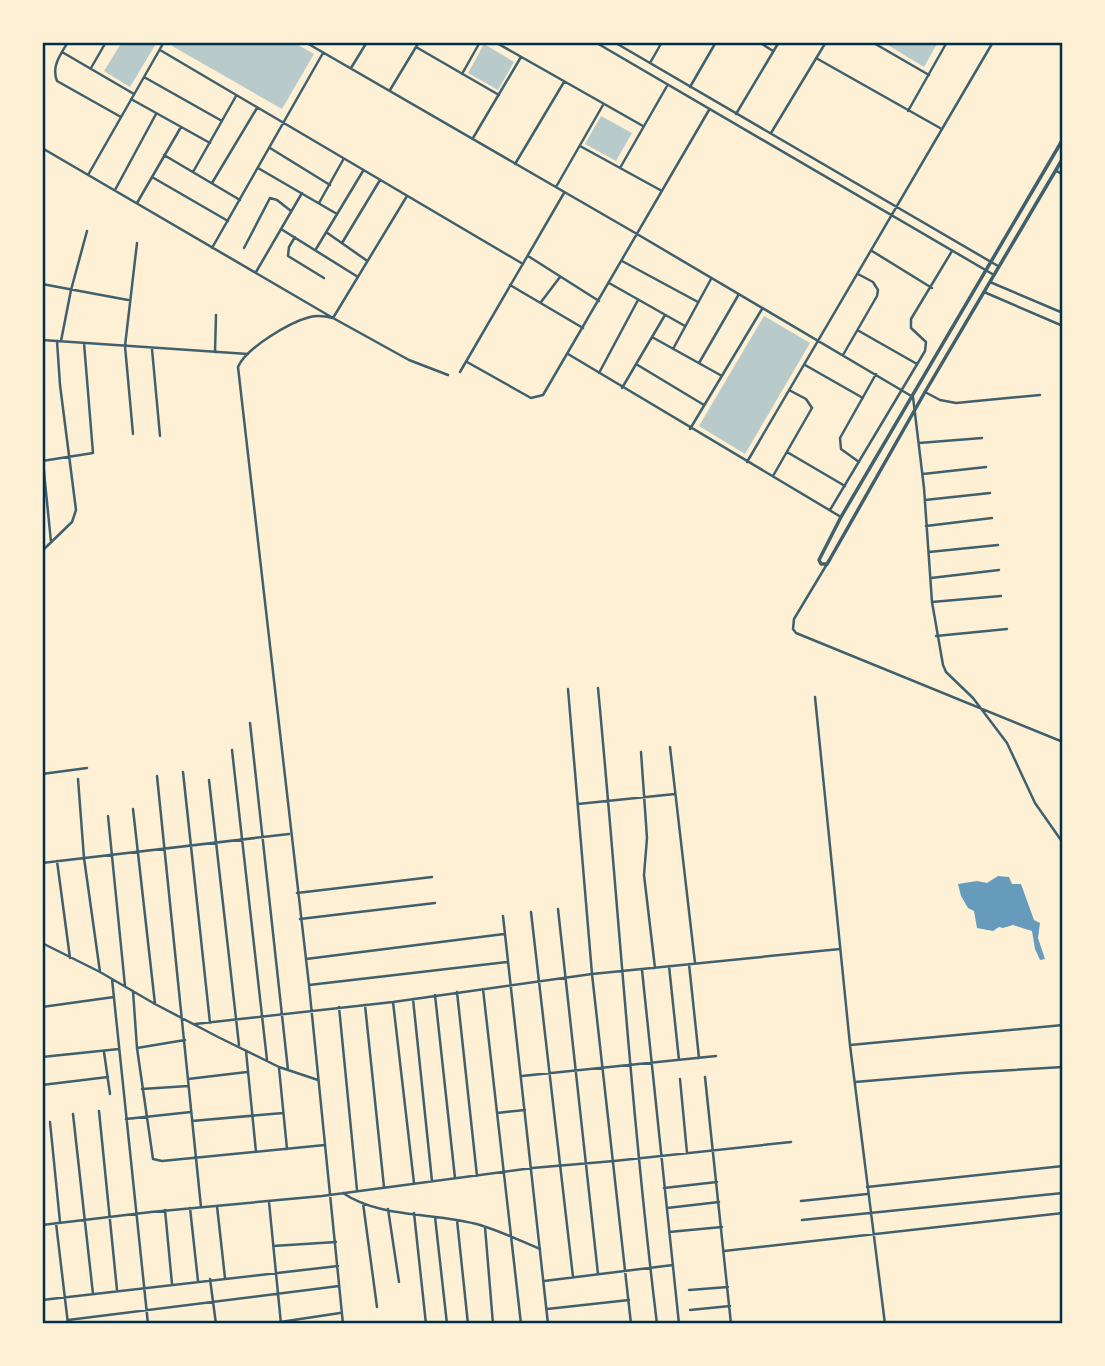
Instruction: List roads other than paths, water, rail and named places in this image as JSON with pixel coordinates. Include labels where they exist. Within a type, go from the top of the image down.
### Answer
[{"type":"street","points":[[68,42],[55,66],[57,81],[121,117]]},
{"type":"street","points":[[91,68],[106,42]]},
{"type":"street","points":[[88,175],[164,42]]},
{"type":"street","points":[[305,42],[638,234],[913,397],[925,500],[932,602],[943,665],[946,672],[983,711],[1007,743],[1035,803],[1063,843]]},
{"type":"street","points":[[351,68],[367,42]]},
{"type":"street","points":[[390,90],[419,42]]},
{"type":"street","points":[[462,74],[480,42]]},
{"type":"street","points":[[495,42],[643,126]]},
{"type":"street","points":[[595,42],[994,275]]},
{"type":"street","points":[[614,42],[998,266]]},
{"type":"street","points":[[650,63],[662,42]]},
{"type":"street","points":[[690,87],[716,42]]},
{"type":"street","points":[[759,42],[773,51]]},
{"type":"street","points":[[736,114],[779,42]]},
{"type":"street","points":[[771,133],[826,42]]},
{"type":"street","points":[[908,111],[947,42]]},
{"type":"street","points":[[747,462],[897,208],[940,128],[993,42]]},
{"type":"street","points":[[875,43],[929,75]]},
{"type":"street","points":[[416,47],[499,95]]},
{"type":"street","points":[[160,50],[523,264]]},
{"type":"street","points":[[62,52],[134,94]]},
{"type":"street","points":[[212,248],[324,52]]},
{"type":"street","points":[[472,139],[521,57]]},
{"type":"street","points":[[816,58],[940,128]]},
{"type":"street","points":[[144,77],[222,121]]},
{"type":"street","points":[[515,164],[564,81]]},
{"type":"street","points":[[620,168],[668,85]]},
{"type":"street","points":[[193,172],[237,95]]},
{"type":"street","points":[[131,99],[210,143]]},
{"type":"street","points":[[556,188],[603,105]]},
{"type":"street","points":[[212,183],[257,107]]},
{"type":"street","points":[[467,362],[531,398],[543,395],[710,109]]},
{"type":"street","points":[[115,190],[156,114]]},
{"type":"street","points":[[750,133],[756,125]]},
{"type":"street","points":[[137,204],[181,127]]},
{"type":"street","points":[[827,564],[821,564],[818,560],[841,517],[1063,139]]},
{"type":"street","points":[[580,146],[662,191]]},
{"type":"street","points":[[42,148],[393,352],[448,375]]},
{"type":"street","points":[[269,148],[330,185]]},
{"type":"street","points":[[164,155],[240,200]]},
{"type":"street","points":[[1063,158],[794,619],[793,629],[796,633],[1063,742]]},
{"type":"street","points":[[319,203],[344,159]]},
{"type":"street","points":[[258,167],[337,214]]},
{"type":"street","points":[[316,249],[363,170]]},
{"type":"street","points":[[1056,171],[1063,174]]},
{"type":"street","points":[[152,177],[228,221]]},
{"type":"street","points":[[342,243],[380,180]]},
{"type":"street","points":[[255,273],[302,193]]},
{"type":"street","points":[[460,372],[564,193]]},
{"type":"street","points":[[333,318],[407,196]]},
{"type":"street","points":[[244,248],[270,198],[292,211]]},
{"type":"street","points":[[281,229],[358,277]]},
{"type":"street","points":[[42,551],[75,517],[60,385],[59,341],[87,231]]},
{"type":"street","points":[[326,232],[368,261]]},
{"type":"street","points":[[295,237],[289,247],[288,256],[324,278]]},
{"type":"street","points":[[132,434],[125,346],[128,300],[137,243]]},
{"type":"street","points":[[871,251],[932,288]]},
{"type":"street","points":[[830,510],[926,346],[926,342],[911,328],[911,319],[952,251]]},
{"type":"street","points":[[528,256],[599,301]]},
{"type":"street","points":[[622,261],[698,302]]},
{"type":"street","points":[[843,355],[878,290],[873,282],[858,274]]},
{"type":"street","points":[[541,303],[559,276]]},
{"type":"street","points":[[673,349],[711,279]]},
{"type":"street","points":[[990,282],[1063,313]]},
{"type":"street","points":[[609,283],[685,326]]},
{"type":"street","points":[[42,284],[128,300]]},
{"type":"street","points":[[510,285],[583,328]]},
{"type":"street","points":[[984,292],[1063,326]]},
{"type":"street","points":[[699,363],[739,294]]},
{"type":"street","points":[[599,373],[638,300]]},
{"type":"street","points":[[690,429],[763,308]]},
{"type":"street","points":[[215,352],[216,315]]},
{"type":"street","points":[[622,388],[665,315]]},
{"type":"street","points":[[333,318],[318,316],[274,334],[240,361],[238,374],[272,649],[343,1324]]},
{"type":"street","points":[[858,330],[917,364]]},
{"type":"street","points":[[652,337],[722,376]]},
{"type":"street","points":[[42,340],[248,354]]},
{"type":"street","points":[[51,542],[42,461],[90,455],[94,448],[84,342]]},
{"type":"street","points":[[152,348],[160,436]]},
{"type":"street","points":[[568,354],[841,517]]},
{"type":"street","points":[[636,364],[704,405]]},
{"type":"street","points":[[804,364],[863,398]]},
{"type":"street","points":[[859,461],[841,449],[839,442],[876,374]]},
{"type":"street","points":[[773,477],[812,408],[806,399],[789,390]]},
{"type":"street","points":[[925,391],[940,400],[956,402],[1040,395]]},
{"type":"street","points":[[919,443],[982,438]]},
{"type":"street","points":[[787,452],[845,486]]},
{"type":"street","points":[[922,474],[986,467]]},
{"type":"street","points":[[925,500],[990,493]]},
{"type":"street","points":[[926,526],[992,518]]},
{"type":"street","points":[[929,552],[998,545]]},
{"type":"street","points":[[930,578],[999,570]]},
{"type":"street","points":[[932,602],[1001,596]]},
{"type":"street","points":[[936,636],[1007,629]]},
{"type":"street","points":[[598,688],[621,931],[629,1065],[657,1324]]},
{"type":"street","points":[[568,689],[592,974],[631,1324]]},
{"type":"street","points":[[815,696],[839,949],[885,1324]]},
{"type":"street","points":[[250,723],[288,1070]]},
{"type":"street","points":[[670,747],[695,963]]},
{"type":"street","points":[[232,750],[267,1060]]},
{"type":"street","points":[[641,752],[647,838],[644,875],[655,968]]},
{"type":"street","points":[[42,774],[87,768]]},
{"type":"street","points":[[183,772],[210,1024]]},
{"type":"street","points":[[157,776],[201,1207]]},
{"type":"street","points":[[78,779],[84,858],[100,972]]},
{"type":"street","points":[[209,780],[239,1046]]},
{"type":"street","points":[[578,804],[675,794]]},
{"type":"street","points":[[133,810],[155,1004]]},
{"type":"street","points":[[108,816],[125,986]]},
{"type":"street","points":[[42,863],[290,833]]},
{"type":"street","points":[[57,861],[69,958]]},
{"type":"street","points":[[297,893],[432,877]]},
{"type":"street","points":[[300,919],[435,903]]},
{"type":"street","points":[[558,909],[598,1274]]},
{"type":"street","points":[[531,912],[573,1277]]},
{"type":"street","points":[[503,916],[548,1324]]},
{"type":"street","points":[[306,959],[505,934]]},
{"type":"street","points":[[42,943],[279,1067],[318,1080]]},
{"type":"street","points":[[195,1024],[393,1002],[592,974],[839,949]]},
{"type":"street","points":[[309,985],[508,962]]},
{"type":"street","points":[[689,964],[699,1058]]},
{"type":"street","points":[[669,966],[679,1060]]},
{"type":"street","points":[[642,970],[679,1324]]},
{"type":"street","points":[[112,979],[148,1324]]},
{"type":"street","points":[[483,989],[521,1324]]},
{"type":"street","points":[[133,991],[137,1048],[153,1159],[162,1161],[325,1145]]},
{"type":"street","points":[[457,992],[477,1176]]},
{"type":"street","points":[[435,995],[455,1178]]},
{"type":"street","points":[[42,1007],[114,997]]},
{"type":"street","points":[[413,999],[432,1181]]},
{"type":"street","points":[[393,1002],[414,1183]]},
{"type":"street","points":[[365,1005],[384,1186]]},
{"type":"street","points":[[339,1007],[357,1190]]},
{"type":"street","points":[[850,1045],[1063,1025]]},
{"type":"street","points":[[137,1048],[185,1040]]},
{"type":"street","points":[[42,1057],[119,1049]]},
{"type":"street","points":[[246,1049],[256,1152]]},
{"type":"street","points":[[104,1051],[110,1094]]},
{"type":"street","points":[[522,1076],[716,1056]]},
{"type":"street","points":[[279,1067],[287,1149]]},
{"type":"street","points":[[855,1082],[1063,1067]]},
{"type":"street","points":[[188,1079],[247,1072]]},
{"type":"street","points":[[42,1085],[108,1077]]},
{"type":"street","points":[[705,1077],[732,1324]]},
{"type":"street","points":[[680,1079],[687,1153]]},
{"type":"street","points":[[142,1089],[189,1086]]},
{"type":"street","points":[[497,1113],[526,1110]]},
{"type":"street","points":[[99,1111],[117,1290]]},
{"type":"street","points":[[127,1119],[191,1112]]},
{"type":"street","points":[[192,1121],[283,1112]]},
{"type":"street","points":[[73,1114],[93,1294]]},
{"type":"street","points":[[50,1122],[68,1322],[339,1286]]},
{"type":"street","points":[[42,1225],[269,1201],[532,1168],[791,1142]]},
{"type":"street","points":[[867,1187],[1063,1166]]},
{"type":"street","points":[[664,1188],[717,1182]]},
{"type":"street","points":[[343,1192],[363,1203],[485,1227],[540,1249]]},
{"type":"street","points":[[802,1220],[1063,1193]]},
{"type":"street","points":[[801,1201],[868,1194]]},
{"type":"street","points":[[269,1201],[281,1323]]},
{"type":"street","points":[[667,1208],[719,1202]]},
{"type":"street","points":[[363,1203],[377,1307]]},
{"type":"street","points":[[217,1206],[225,1278]]},
{"type":"street","points":[[190,1208],[198,1280]]},
{"type":"street","points":[[388,1209],[399,1282]]},
{"type":"street","points":[[165,1210],[172,1284]]},
{"type":"street","points":[[414,1213],[426,1324]]},
{"type":"street","points":[[724,1251],[1063,1213]]},
{"type":"street","points":[[435,1217],[447,1324]]},
{"type":"street","points":[[457,1220],[468,1324]]},
{"type":"street","points":[[485,1227],[493,1324]]},
{"type":"street","points":[[669,1232],[722,1227]]},
{"type":"street","points":[[273,1246],[336,1242]]},
{"type":"street","points":[[544,1281],[673,1265]]},
{"type":"street","points":[[42,1300],[338,1266]]},
{"type":"street","points":[[210,1279],[216,1324]]},
{"type":"street","points":[[689,1290],[727,1287]]},
{"type":"street","points":[[547,1309],[629,1300]]},
{"type":"street","points":[[690,1310],[730,1306]]},
{"type":"street","points":[[267,1324],[341,1313]]},
{"type":"water","points":[[998,876],[1009,877],[1012,884],[1021,884],[1034,920],[1040,923],[1038,938],[1045,959],[1040,960],[1032,931],[1013,925],[999,927],[993,931],[977,928],[974,911],[968,908],[958,884],[977,881],[987,883]]}]
